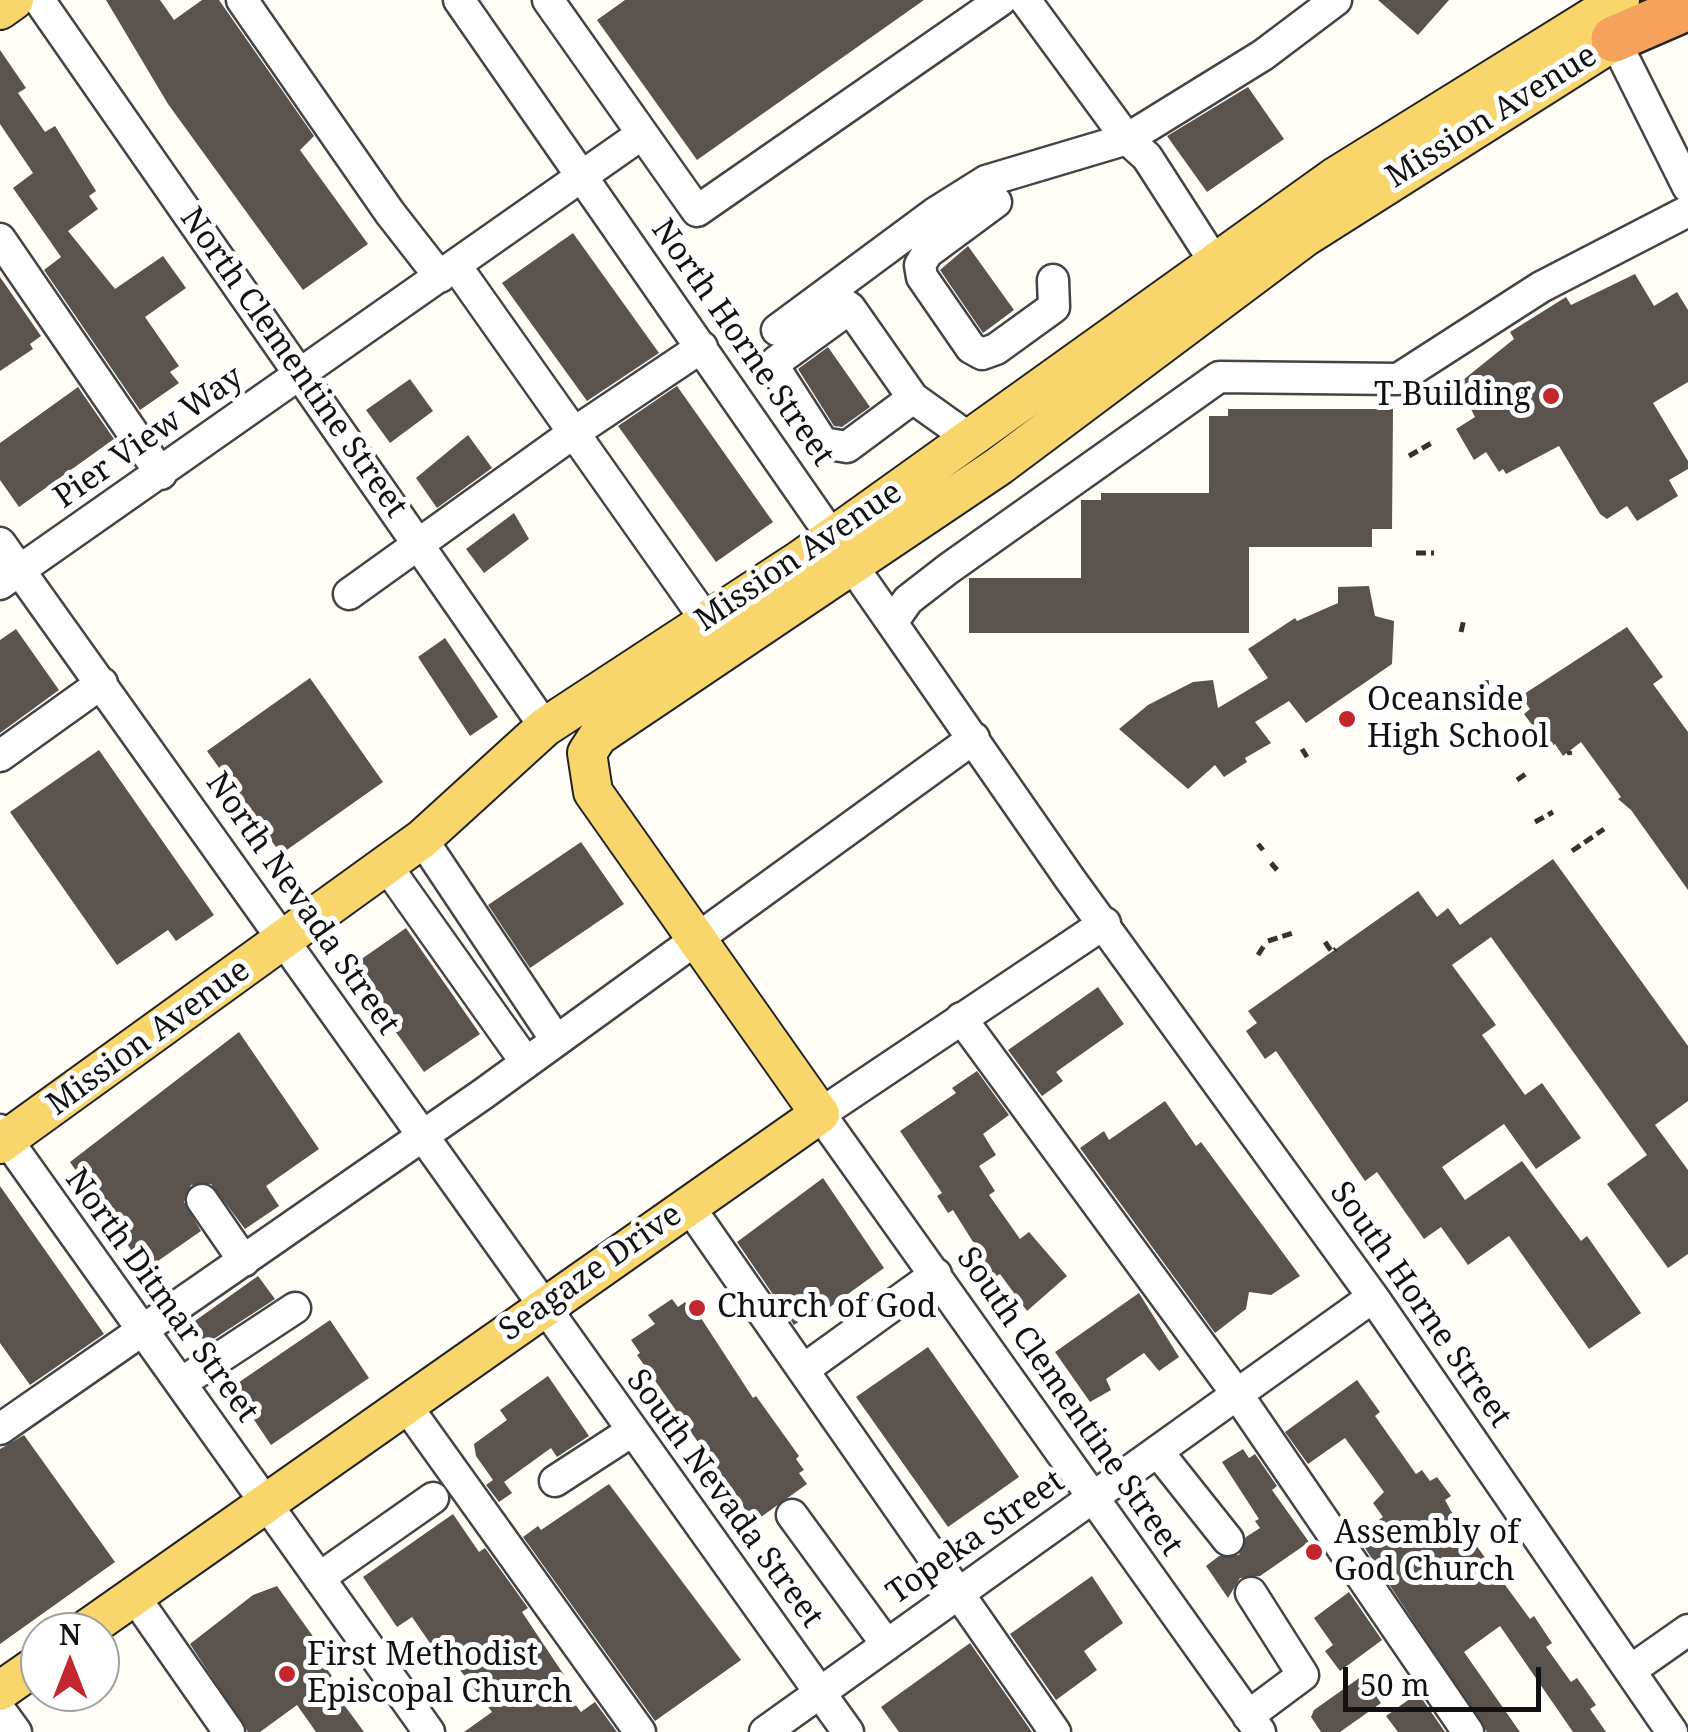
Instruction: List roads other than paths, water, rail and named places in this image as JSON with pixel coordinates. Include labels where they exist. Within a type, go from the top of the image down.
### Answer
[{"type":"highway","points":[[1610,12],[1688,8]]},
{"type":"main road","points":[[0,10],[14,0]]},
{"type":"main road","name":"Mission Avenue","points":[[697,937],[593,792],[587,753],[598,736],[845,551],[969,438],[1335,177],[1610,12],[1684,0]]},
{"type":"main road","name":"Mission Avenue","points":[[2,1138],[422,840],[545,727],[706,620],[845,551],[998,466],[1610,12]]},
{"type":"main road","points":[[1116,376],[1139,341],[1216,282],[1214,261]]},
{"type":"main road","points":[[697,937],[810,1099]]},
{"type":"main road","name":"Seagaze Drive","points":[[111,1612],[758,1155],[786,1128],[797,1107],[810,1099]]},
{"type":"street","name":"North Clementine Street","points":[[39,0],[545,727]]},
{"type":"street","points":[[242,0],[390,213],[448,272],[572,434],[706,620]]},
{"type":"street","name":"North Horne Street","points":[[458,0],[1105,923]]},
{"type":"street","points":[[548,0],[696,211],[1001,0]]},
{"type":"street","points":[[1025,0],[1127,140],[1147,156],[1214,261]]},
{"type":"street","points":[[913,398],[847,447],[823,443],[776,370],[778,360],[934,213],[986,181],[1127,140],[1280,43],[1336,0]]},
{"type":"street","points":[[1610,12],[1688,187]]},
{"type":"street","name":"Pier View Way","points":[[10,578],[642,134]]},
{"type":"street","points":[[996,202],[927,253],[920,265],[922,278],[971,348],[982,354],[996,349],[1054,306],[1053,280]]},
{"type":"street","points":[[894,620],[908,600],[934,580],[1219,377],[1398,378],[1540,287],[1688,210]]},
{"type":"street","points":[[0,239],[160,474]]},
{"type":"street","points":[[777,330],[840,301]]},
{"type":"street","points":[[840,301],[913,398],[969,438]]},
{"type":"street","points":[[349,594],[572,434],[702,348]]},
{"type":"street","name":"North Nevada Street","points":[[0,542],[10,578],[102,683],[543,1307]]},
{"type":"street","points":[[0,756],[102,683]]},
{"type":"street","points":[[0,1428],[144,1332],[974,738]]},
{"type":"street","points":[[422,840],[556,1040]]},
{"type":"street","points":[[386,865],[525,1061]]},
{"type":"street","points":[[810,1099],[961,1018],[1105,923]]},
{"type":"street","name":"South Horne Street","points":[[1105,923],[1374,1297],[1672,1732]]},
{"type":"street","points":[[961,1018],[1239,1396],[1468,1732]]},
{"type":"street","name":"South Clementine Street","points":[[810,1099],[1254,1724]]},
{"type":"street","name":"North Ditmar Street","points":[[2,1138],[430,1732]]},
{"type":"street","points":[[202,1200],[244,1261]]},
{"type":"street","points":[[688,1205],[1055,1732]]},
{"type":"street","points":[[803,1370],[936,1274]]},
{"type":"street","name":"Topeka Street","points":[[765,1732],[1374,1297]]},
{"type":"street","name":"South Nevada Street","points":[[543,1307],[848,1732]]},
{"type":"street","points":[[181,1383],[295,1308]]},
{"type":"street","points":[[405,1404],[640,1732]]},
{"type":"street","points":[[555,1480],[632,1431]]},
{"type":"street","points":[[1158,1452],[1228,1540]]},
{"type":"street","points":[[320,1578],[433,1498]]},
{"type":"street","points":[[792,1515],[886,1645]]},
{"type":"street","points":[[1251,1593],[1303,1675],[1254,1724]]},
{"type":"street","points":[[134,1596],[229,1732]]},
{"type":"street","points":[[1632,1670],[1688,1630]]},
{"type":"street","points":[[0,1710],[16,1732]]},
{"type":"place","name":"T Building","points":[[1551,396]]},
{"type":"place","name":"Oceanside High School","points":[[1347,719]]},
{"type":"place","name":"Church of God","points":[[697,1308]]},
{"type":"place","name":"Assembly of God Church","points":[[1314,1552]]},
{"type":"place","name":"First Methodist Episcopal Church","points":[[287,1674]]}]
